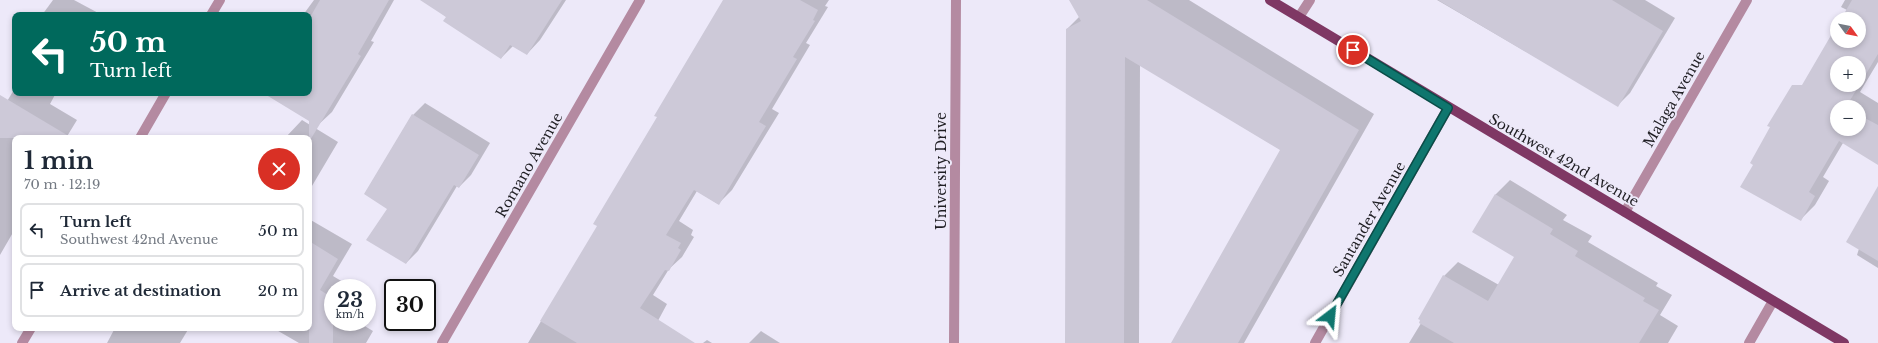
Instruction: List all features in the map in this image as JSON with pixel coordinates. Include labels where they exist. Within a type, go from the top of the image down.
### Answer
[{"type":"main road","name":"Southwest 42nd Avenue","points":[[1270,0],[1448,108],[1844,343]]},
{"type":"street","points":[[213,12],[220,0]]},
{"type":"street","name":"Romano Avenue","points":[[442,343],[640,0]]},
{"type":"street","name":"University Drive","points":[[954,343],[956,0]]},
{"type":"street","points":[[1299,17],[1310,0]]},
{"type":"street","name":"Malaga Avenue","points":[[1625,212],[1747,0]]},
{"type":"street","points":[[142,135],[164,96]]},
{"type":"street","name":"Santander Avenue","points":[[1315,343],[1448,108]]},
{"type":"street","points":[[1749,343],[1773,301]]},
{"type":"street","points":[[22,343],[29,331]]},
{"type":"building","points":[[320,0],[389,0],[358,54],[361,56],[312,137],[312,135],[309,135],[309,121],[268,96],[312,96],[312,14]]},
{"type":"building","points":[[420,0],[562,0],[527,55],[510,45],[501,59],[443,21],[446,17]]},
{"type":"building","points":[[723,0],[800,0],[818,10],[813,20],[815,21],[793,57],[797,59],[759,122],[766,126],[719,205],[694,190],[666,235],[681,243],[678,248],[681,250],[669,271],[665,270],[640,308],[695,343],[577,343],[540,321],[597,226],[593,224],[657,117],[654,116]]},
{"type":"building","points":[[1069,0],[1147,0],[1359,130],[1238,343],[1171,343],[1280,150],[1125,57],[1124,343],[1065,343],[1066,29],[1081,21]]},
{"type":"building","points":[[1438,0],[1612,0],[1663,31],[1618,107]]},
{"type":"building","points":[[1852,0],[1878,0],[1878,54],[1866,74],[1866,56],[1830,56],[1830,92],[1855,92],[1850,100],[1830,100],[1830,136],[1866,136],[1866,119],[1878,125],[1878,165],[1839,141],[1809,192],[1815,196],[1801,221],[1740,187],[1753,165],[1750,163],[1770,127],[1767,126],[1792,85],[1802,85],[1830,37],[1830,48],[1866,48],[1866,12],[1845,12]]},
{"type":"building","points":[[0,95],[67,135],[12,135],[12,138],[0,138]]},
{"type":"building","points":[[412,114],[479,155],[459,188],[454,185],[406,264],[366,240],[387,209],[364,194]]},
{"type":"building","points":[[1878,186],[1878,261],[1846,242]]},
{"type":"building","points":[[1495,194],[1553,229],[1550,234],[1578,251],[1575,256],[1645,298],[1643,301],[1659,310],[1639,343],[1454,343],[1419,323],[1420,320],[1418,319],[1443,275],[1488,301],[1514,257],[1472,232]]},
{"type":"building","points":[[312,243],[338,259],[326,279],[324,279],[324,283],[320,290],[324,292],[324,331],[333,331],[333,343],[309,343],[309,331],[312,331]]},
{"type":"route","points":[[1330,316],[1448,108],[1353,50]]}]
